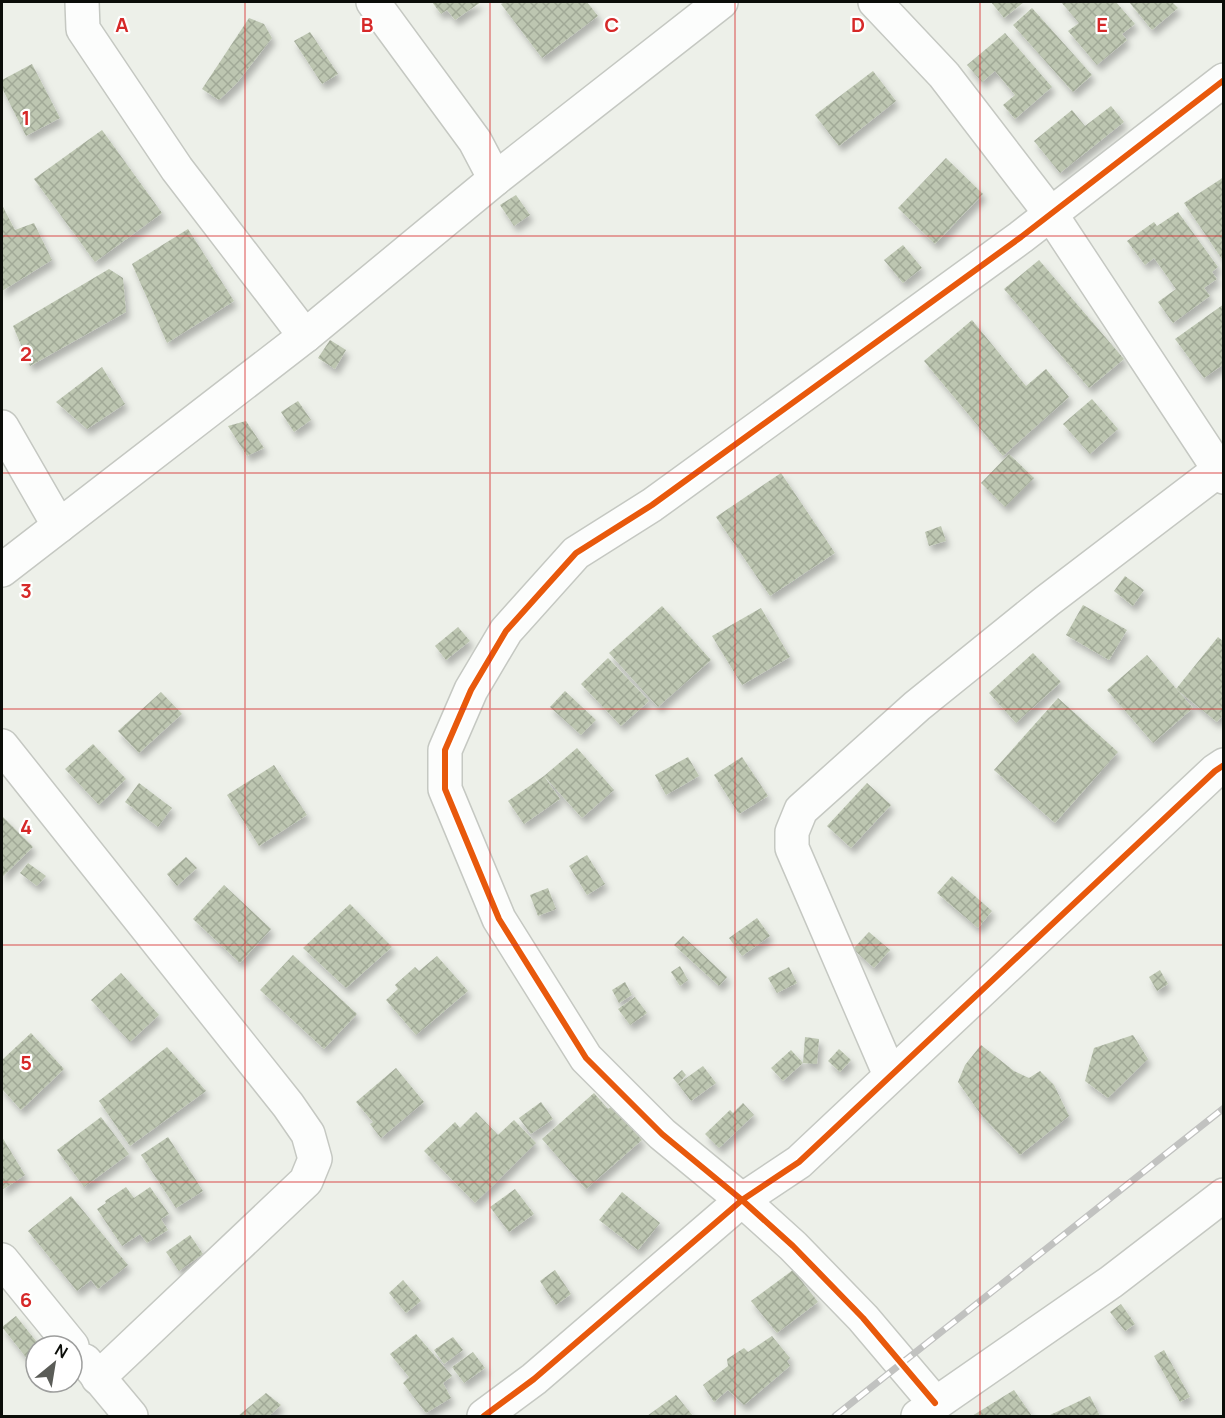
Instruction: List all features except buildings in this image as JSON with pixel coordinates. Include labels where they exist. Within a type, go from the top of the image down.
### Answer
[{"type":"street","points":[[82,2],[83,29],[177,169],[305,336]]},
{"type":"street","points":[[373,2],[476,141],[495,179]]},
{"type":"street","points":[[2,570],[305,336],[495,179],[721,2]]},
{"type":"street","points":[[875,2],[944,75],[1050,213],[1222,471],[1047,601],[916,706],[801,810],[792,832],[792,848],[890,1075]]},
{"type":"street","points":[[1224,80],[1050,213],[661,498],[576,553],[506,631],[471,690],[445,750],[445,789],[499,920],[586,1058],[662,1134],[742,1200],[793,1246],[863,1318],[926,1410],[1111,1282],[1224,1195]]},
{"type":"street","points":[[2,427],[59,526]]},
{"type":"street","points":[[2,746],[288,1105],[308,1134],[315,1159],[306,1181],[98,1378]]},
{"type":"street","points":[[484,1416],[534,1379],[742,1200],[799,1162],[1207,778],[1224,765]]},
{"type":"street","points":[[2,1260],[62,1334]]},
{"type":"street","points":[[84,1361],[131,1416]]},
{"type":"railway","points":[[835,1416],[1224,1108]]},
{"type":"cycle path","points":[[935,1403],[863,1318],[793,1246],[742,1200],[662,1134],[586,1058],[499,919],[445,789],[445,750],[471,690],[506,631],[576,553],[652,505],[1021,237],[1224,80]]},
{"type":"cycle path","points":[[484,1416],[534,1379],[742,1200],[799,1162],[1224,765]]}]
